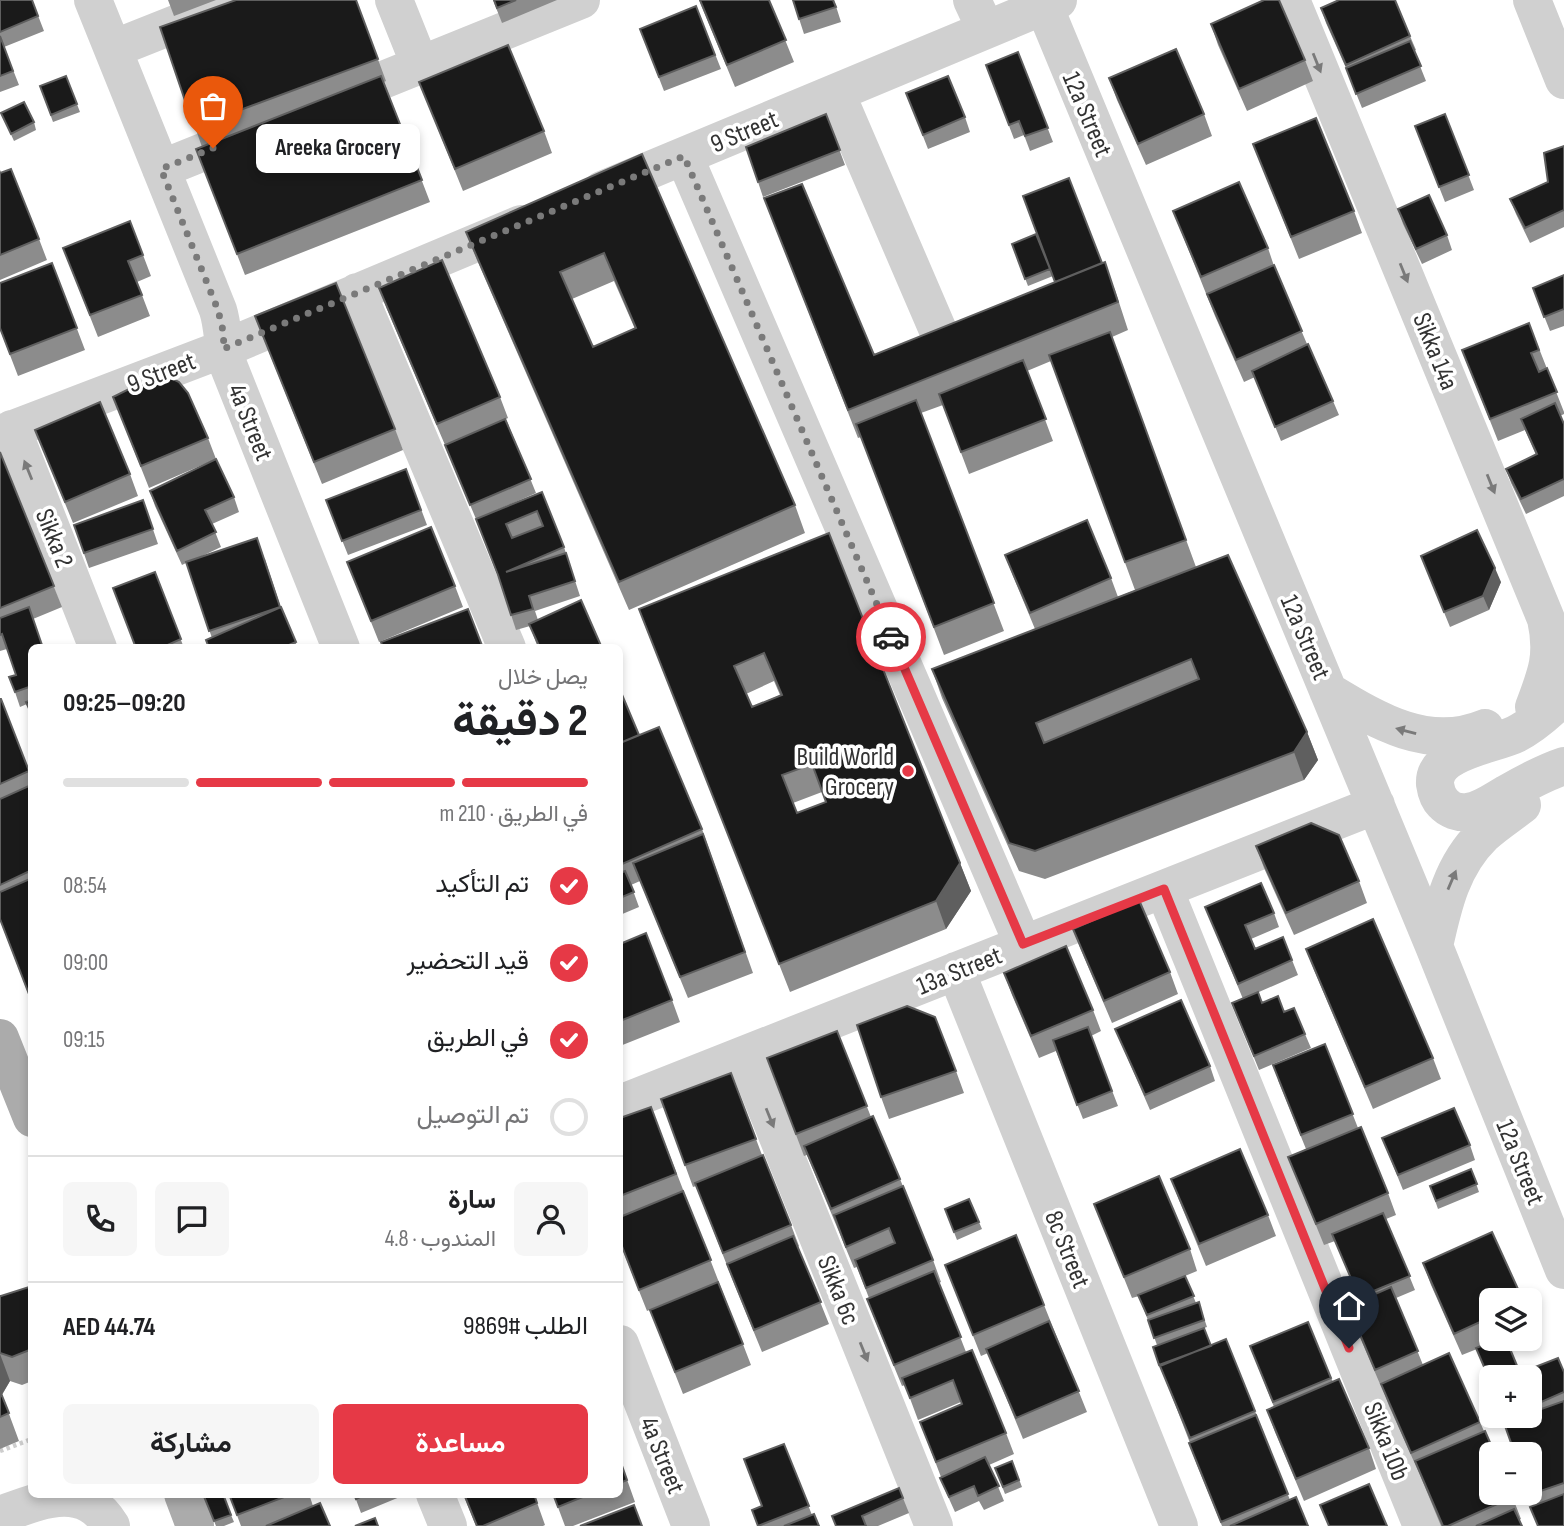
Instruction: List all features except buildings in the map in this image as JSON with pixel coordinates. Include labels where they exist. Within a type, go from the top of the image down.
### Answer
[{"type":"main road","points":[[0,1038],[8,1078],[28,1111]]},
{"type":"main road","points":[[184,1498],[195,1526]]},
{"type":"street","name":"4a Street","points":[[93,0],[218,310],[224,335],[223,349],[229,367],[339,644]]},
{"type":"street","points":[[113,49],[236,0]]},
{"type":"street","points":[[394,0],[420,65]]},
{"type":"street","points":[[161,169],[581,0]]},
{"type":"street","name":"Sikka 14a","points":[[1291,0],[1546,619],[1551,647],[1546,675],[1554,699]]},
{"type":"street","points":[[1532,0],[1564,80]]},
{"type":"street","name":"9 Street","points":[[6,431],[223,349],[836,93],[979,15],[1051,3]]},
{"type":"street","name":"12a Street","points":[[1051,3],[1328,691],[1562,1259]]},
{"type":"street","points":[[836,93],[937,328]]},
{"type":"street","points":[[684,156],[1023,944]]},
{"type":"street","points":[[357,292],[506,644]]},
{"type":"street","name":"Sikka 2","points":[[6,431],[96,644]]},
{"type":"street","points":[[1328,691],[1371,717],[1396,728],[1423,735],[1451,736],[1478,731],[1554,699]]},
{"type":"street","points":[[1554,699],[1552,708],[1517,734],[1448,759],[1439,768],[1435,781],[1437,794],[1445,805],[1456,812],[1469,812],[1546,772],[1564,767]]},
{"type":"street","points":[[1434,946],[1449,886],[1468,852],[1482,836],[1534,797],[1564,767]]},
{"type":"street","name":"13a Street","points":[[623,1103],[1376,805]]},
{"type":"street","name":"Sikka 10b","points":[[1164,889],[1422,1526]]},
{"type":"street","name":"8c Street","points":[[956,971],[1179,1526]]},
{"type":"street","name":"Sikka 6c","points":[[744,1055],[934,1526]]},
{"type":"street","name":"4a Street","points":[[623,1352],[691,1526]]},
{"type":"street","points":[[0,1516],[54,1498]]},
{"type":"street","points":[[68,1498],[93,1506],[111,1526]]},
{"type":"street","points":[[437,1498],[448,1526]]},
{"type":"path","points":[[0,1451],[28,1440]]},
{"type":"way so far","points":[[213,148],[161,169],[218,310],[224,335],[223,349],[684,156],[891,637]]},
{"type":"place","name":"Areeka Grocery","points":[[213,148]]},
{"type":"place","name":"Build World Grocery","points":[[908,771]]},
{"type":"route","points":[[891,637],[1023,944],[1164,889],[1349,1348]]}]
